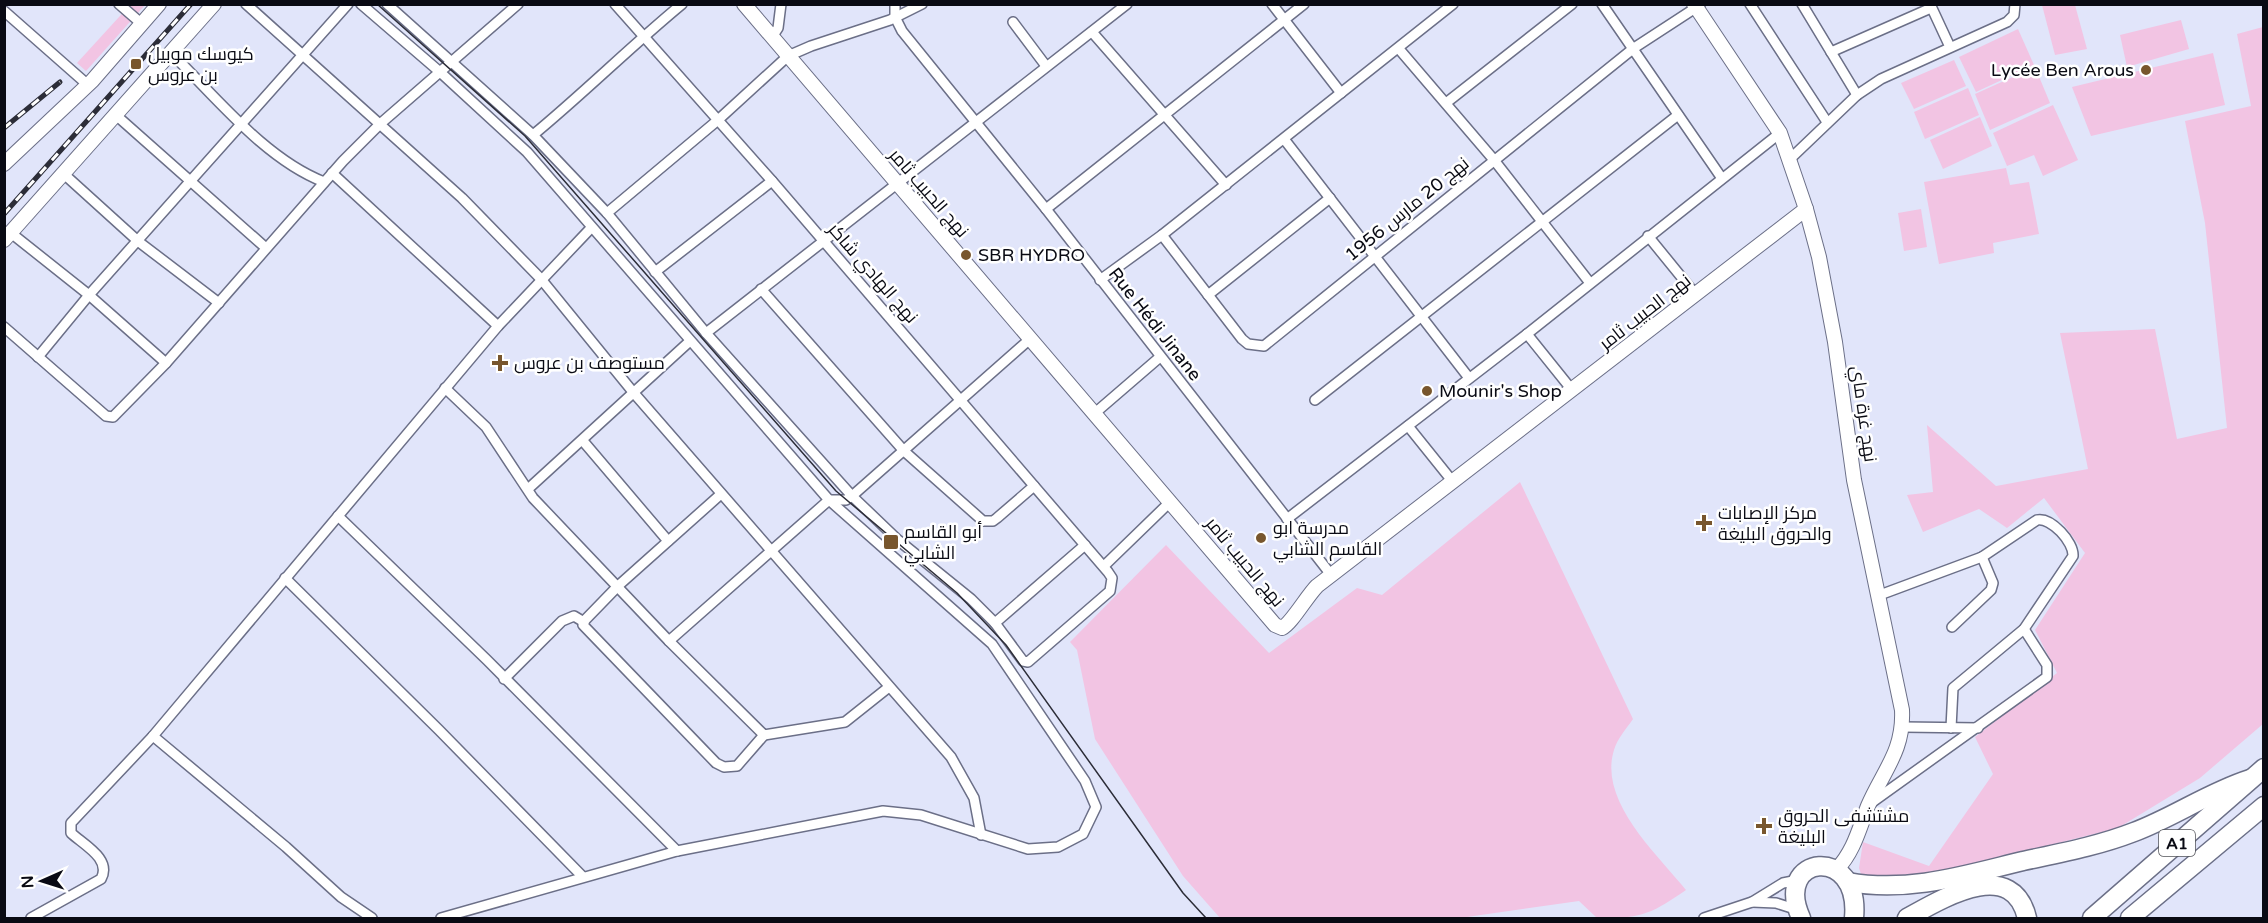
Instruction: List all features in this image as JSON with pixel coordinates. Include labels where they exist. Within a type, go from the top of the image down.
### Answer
[{"type":"highway","points":[[1798,915],[1795,892],[1798,880],[1812,867],[1825,865],[1844,877],[1878,887],[1915,886],[2093,845],[2135,832],[2257,773]]},
{"type":"highway","name":"A1","points":[[2092,918],[2257,773]]},
{"type":"highway","name":"A1","points":[[2130,918],[2264,806]]},
{"type":"highway","points":[[1844,877],[1854,901],[1854,918]]},
{"type":"highway","points":[[1907,918],[1965,890],[1988,885],[2011,893],[2022,905],[2027,918]]},
{"type":"street","points":[[4,164],[88,86],[159,4]]},
{"type":"street","points":[[165,363],[88,295],[8,237],[214,4]]},
{"type":"street","points":[[246,4],[462,198],[541,279],[633,392],[951,757],[974,798],[981,835]]},
{"type":"street","points":[[38,357],[88,295],[139,242],[348,4]]},
{"type":"street","points":[[361,4],[440,72],[527,153],[829,500],[992,644],[1015,674],[1093,795],[1096,807],[1083,834],[1058,847],[1028,849],[921,815],[883,812],[677,851],[582,876],[441,918]]},
{"type":"street","points":[[387,4],[533,135],[607,213],[706,333],[852,496],[898,540],[971,599],[995,623],[1026,662],[1110,591],[1112,578],[1104,566],[1170,501]]},
{"type":"street","points":[[4,327],[106,416],[113,417],[219,303],[332,173],[380,124],[518,4]]},
{"type":"street","name":"نهج الهادي شاكر","points":[[615,4],[772,181],[1104,566]]},
{"type":"street","points":[[533,135],[594,84],[642,37],[682,4]]},
{"type":"street","name":"نهج الحبيب ثامر","points":[[744,4],[1278,627],[1286,627],[1308,595],[1806,209]]},
{"type":"street","points":[[772,37],[778,28],[781,4]]},
{"type":"street","points":[[895,4],[895,17]]},
{"type":"street","points":[[607,213],[718,120],[788,56],[812,45],[895,17],[922,4]]},
{"type":"street","points":[[706,333],[1127,4]]},
{"type":"street","points":[[1272,4],[1341,93]]},
{"type":"street","points":[[1046,209],[1166,116],[1304,4]]},
{"type":"street","points":[[1100,280],[1226,185],[1453,4]]},
{"type":"street","points":[[1446,103],[1572,4]]},
{"type":"street","points":[[1602,4],[1721,177]]},
{"type":"street","points":[[1750,4],[1827,122]]},
{"type":"street","points":[[1802,4],[1857,95]]},
{"type":"street","points":[[1790,159],[1857,95],[1899,69],[2007,22],[2014,15],[2015,4]]},
{"type":"street","name":"نهج 20 مارس 1956","points":[[1162,235],[1248,344],[1264,346],[1634,48],[1697,5]]},
{"type":"street","name":"نهج غرة ماي","points":[[1697,5],[1780,133],[1806,209],[1819,257],[1833,332],[1854,480],[1902,710],[1903,727],[1887,773],[1869,804],[1853,848],[1852,862],[1844,877]]},
{"type":"street","points":[[123,6],[142,24]]},
{"type":"street","points":[[1831,52],[1931,6],[1950,47]]},
{"type":"street","points":[[4,11],[88,86]]},
{"type":"street","name":"Rue Hédi Jinane","points":[[895,17],[902,31],[976,120],[1332,576]]},
{"type":"street","points":[[1013,22],[1046,66]]},
{"type":"street","points":[[1092,32],[1226,185]]},
{"type":"street","points":[[1399,49],[1494,160],[1590,283]]},
{"type":"street","points":[[171,53],[279,158],[304,174],[324,182]]},
{"type":"street","points":[[1315,400],[1678,115]]},
{"type":"street","points":[[117,116],[266,248]]},
{"type":"street","points":[[1287,519],[1527,334],[1721,177],[1780,133]]},
{"type":"street","points":[[1284,139],[1469,378]]},
{"type":"street","points":[[332,173],[498,326]]},
{"type":"street","points":[[65,175],[139,242],[219,303]]},
{"type":"street","points":[[655,272],[772,181]]},
{"type":"street","points":[[1208,295],[1330,198]]},
{"type":"street","points":[[31,918],[101,879],[105,870],[104,863],[71,833],[70,826],[88,803],[153,736],[498,326],[591,228]]},
{"type":"street","points":[[1648,236],[1696,295]]},
{"type":"street","points":[[761,289],[904,451],[983,521],[997,518],[1034,486]]},
{"type":"street","points":[[1527,334],[1572,390]]},
{"type":"street","points":[[669,641],[829,500],[846,500],[852,496],[1030,339]]},
{"type":"street","points":[[528,489],[690,341]]},
{"type":"street","points":[[1095,413],[1160,357]]},
{"type":"street","points":[[445,388],[486,427],[533,498],[619,585],[669,641],[764,735]]},
{"type":"street","points":[[1408,426],[1453,482]]},
{"type":"street","points":[[583,441],[668,541]]},
{"type":"street","points":[[584,622],[619,585],[721,494]]},
{"type":"street","points":[[338,516],[677,851]]},
{"type":"street","points":[[1877,596],[1982,557],[2032,522],[2042,519],[2051,523],[2073,549],[2071,559],[2024,629],[1953,688],[1951,728]]},
{"type":"street","points":[[995,623],[1085,545]]},
{"type":"street","points":[[1952,627],[1991,590],[1993,583],[1982,557]]},
{"type":"street","points":[[285,578],[582,876]]},
{"type":"street","points":[[504,679],[562,621],[574,616],[584,622],[586,631],[716,763],[724,767],[737,766],[764,735],[845,722],[889,687]]},
{"type":"street","points":[[1869,804],[2047,677],[2047,665],[2024,629]]},
{"type":"street","points":[[1903,727],[1978,728]]},
{"type":"street","points":[[153,736],[286,847],[340,897],[372,918]]},
{"type":"street","points":[[1704,918],[1752,902],[1783,883],[1798,880]]},
{"type":"street","points":[[1752,902],[1776,903],[1798,915]]},
{"type":"shaded area","points":[[130,5],[145,5],[86,71],[77,63]]},
{"type":"shaded area","points":[[2042,5],[2075,5],[2087,49],[2055,55]]},
{"type":"shaded area","points":[[2181,20],[2189,49],[2127,67],[2120,35]]},
{"type":"shaded area","points":[[2263,27],[2263,724],[2200,778],[2118,828],[1931,875],[1880,883],[1862,877],[1859,868],[1863,842],[1929,866],[1993,774],[1975,737],[2057,673],[2035,630],[2085,553],[2044,498],[2007,528],[1979,509],[1923,532],[1907,495],[1933,492],[1927,425],[1996,486],[2088,469],[2060,333],[2155,329],[2177,439],[2227,428],[2205,223],[2185,121],[2251,106],[2237,34]]},
{"type":"shaded area","points":[[2018,29],[2034,65],[1976,92],[1959,57]]},
{"type":"shaded area","points":[[2213,53],[2225,105],[2091,136],[2072,87]]},
{"type":"shaded area","points":[[1954,60],[1966,86],[1914,109],[1901,83]]},
{"type":"shaded area","points":[[2035,67],[2050,103],[1990,130],[1975,94]]},
{"type":"shaded area","points":[[1968,88],[1979,115],[1925,139],[1914,112]]},
{"type":"shaded area","points":[[2053,105],[2078,160],[2043,176],[2034,155],[2007,166],[1993,133]]},
{"type":"shaded area","points":[[1980,117],[1992,146],[1943,169],[1930,140]]},
{"type":"shaded area","points":[[2006,168],[2010,185],[2029,182],[2039,234],[1993,243],[1994,253],[1939,264],[1924,182]]},
{"type":"shaded area","points":[[1921,209],[1927,247],[1904,251],[1898,213]]},
{"type":"shaded area","points":[[1520,482],[1633,719],[1615,746],[1611,769],[1614,788],[1633,826],[1686,890],[1654,910],[1625,917],[1597,918],[1579,901],[1460,918],[1220,918],[1183,876],[1095,739],[1077,650],[1070,642],[1166,545],[1269,653],[1357,588],[1382,595]]},
{"type":"tram line","points":[[377,4],[525,136],[836,491],[957,593],[1006,645],[1183,893],[1206,918]]},
{"type":"railway","points":[[4,214],[191,4]]},
{"type":"railway","points":[[4,128],[60,82]]},
{"type":"place","name":"كيوسك موبيل بن عروس","points":[[136,64]]},
{"type":"place","name":"Lycée Ben Arous","points":[[2146,70]]},
{"type":"place","name":"SBR HYDRO","points":[[966,255]]},
{"type":"place","name":"مستوصف بن عروس","points":[[500,363]]},
{"type":"place","name":"Mounir's Shop","points":[[1427,391]]},
{"type":"place","name":"مركز الإصابات والحروق البليغة","points":[[1704,523]]},
{"type":"place","name":"مدرسة ابو القاسم الشابي","points":[[1261,538]]},
{"type":"place","name":"أبو القاسم الشابي","points":[[891,542]]},
{"type":"place","name":"مشتشفى الحروق البليغة","points":[[1764,826]]}]
